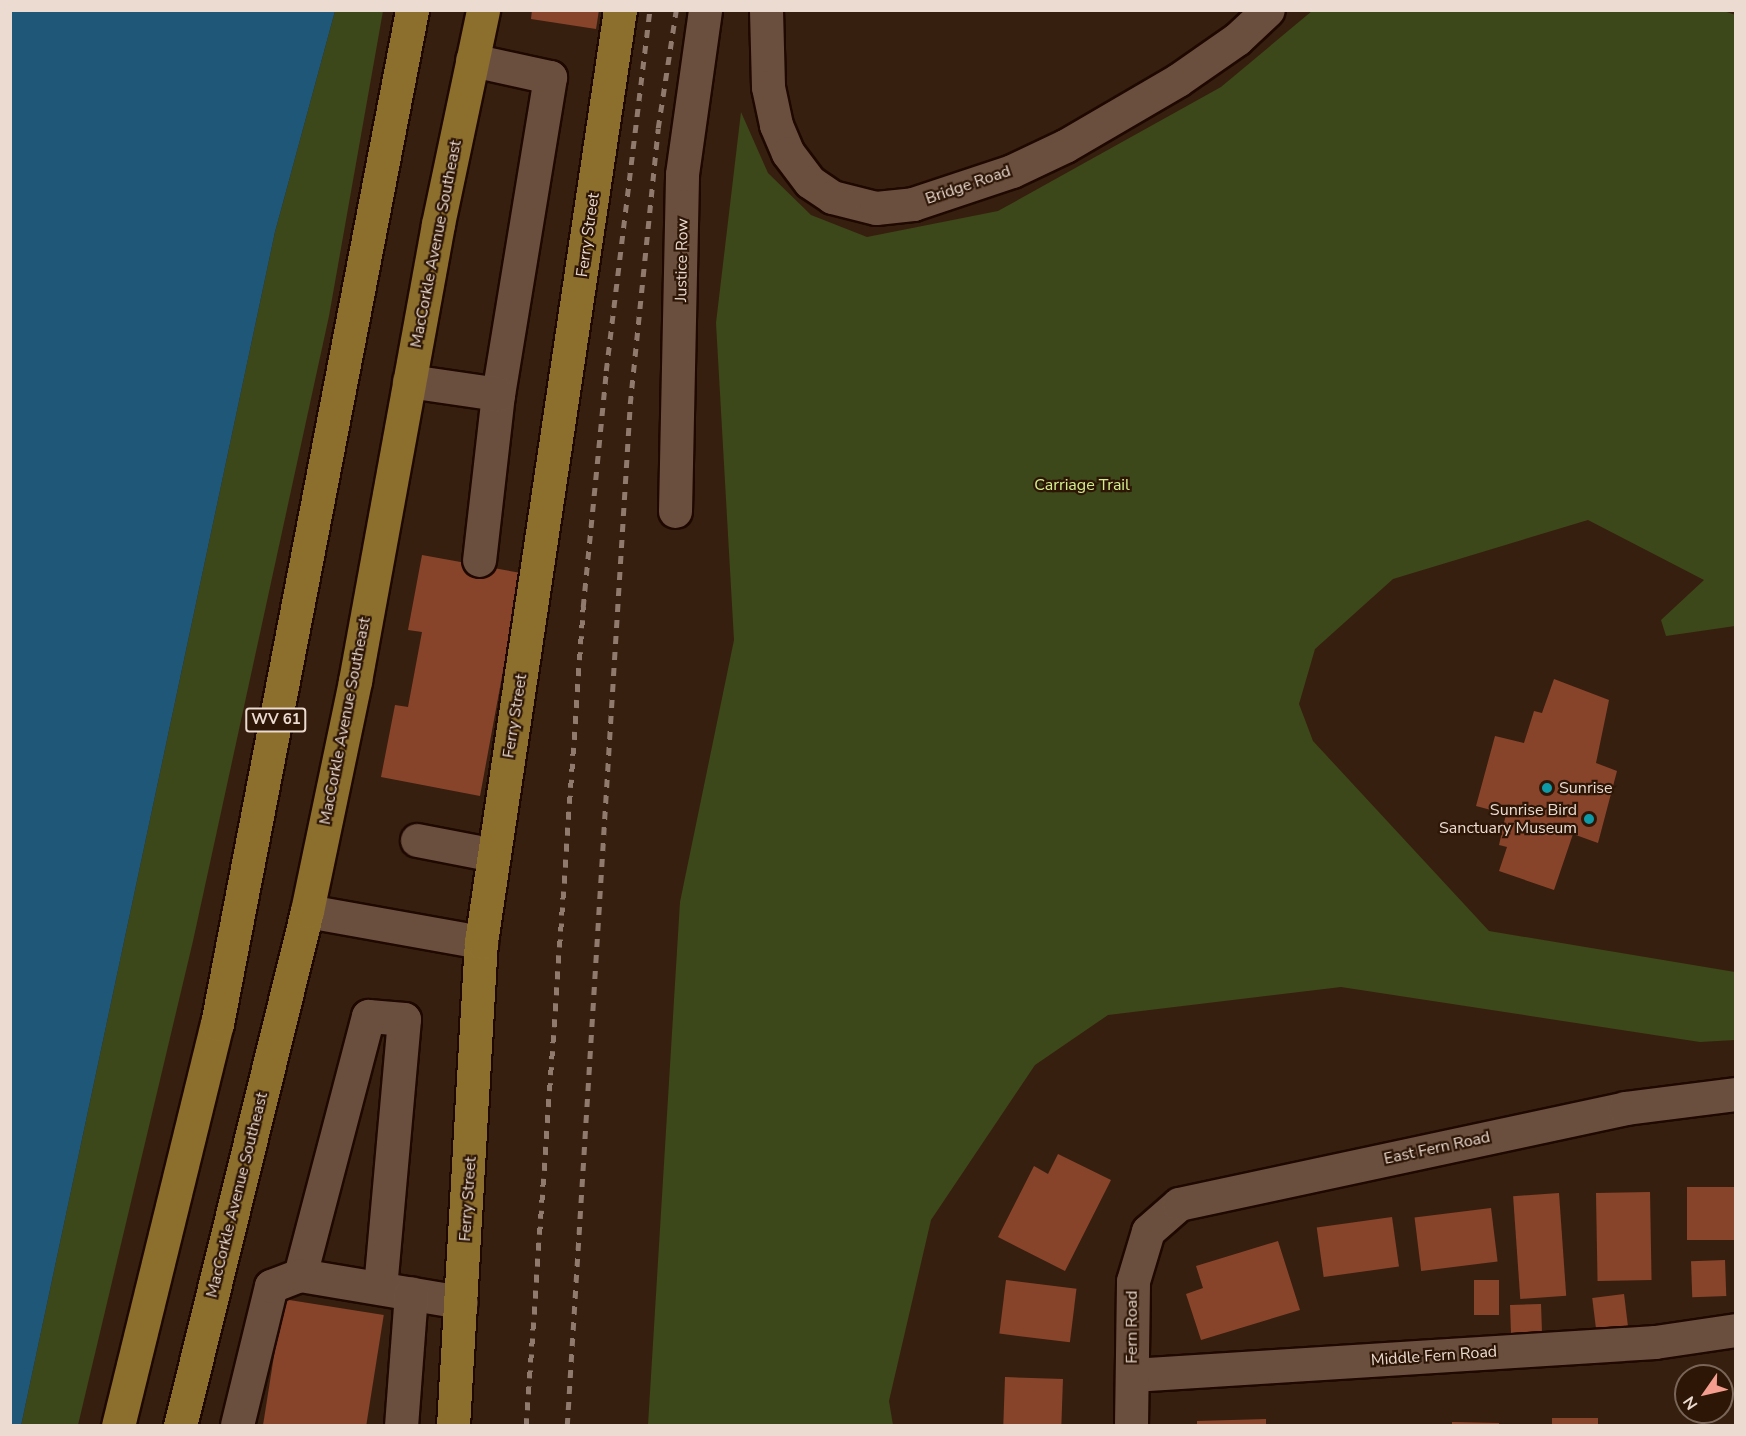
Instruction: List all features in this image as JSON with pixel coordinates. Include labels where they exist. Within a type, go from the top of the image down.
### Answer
[{"type":"main road","name":"WV 61","points":[[118,1425],[217,1024],[412,10]]},
{"type":"main road","name":"MacCorkle Avenue Southeast","points":[[180,1425],[307,911],[355,681],[410,381],[483,10]]},
{"type":"main road","name":"Ferry Street","points":[[453,1425],[480,942],[560,424],[620,10]]},
{"type":"street","name":"Justice Row","points":[[675,511],[682,174],[705,10]]},
{"type":"street","name":"Bridge Road","points":[[766,10],[768,87],[776,125],[788,153],[810,182],[832,197],[876,208],[932,198],[1012,171],[1065,146],[1178,80],[1237,39],[1268,10]]},
{"type":"street","points":[[472,60],[550,77],[498,394],[479,560]]},
{"type":"street","points":[[410,381],[498,394]]},
{"type":"street","points":[[417,840],[494,855]]},
{"type":"street","points":[[307,911],[480,942]]},
{"type":"street","points":[[300,1275],[368,1016],[404,1019],[396,1291],[401,1425]]},
{"type":"street","name":"East Fern Road","points":[[1149,1231],[1179,1204],[1625,1108],[1736,1094]]},
{"type":"street","name":"Fern Road","points":[[1131,1425],[1132,1281],[1149,1231]]},
{"type":"street","points":[[237,1425],[272,1286],[300,1275],[461,1302]]},
{"type":"street","name":"Middle Fern Road","points":[[1132,1375],[1654,1342],[1736,1330]]},
{"type":"green space","name":"Carriage Trail","points":[[1720,10],[1736,15],[1735,626],[1666,636],[1661,620],[1704,580],[1588,520],[1393,579],[1315,649],[1299,704],[1313,741],[1489,931],[1735,972],[1735,1040],[1700,1042],[1341,987],[1108,1015],[1035,1065],[931,1220],[889,1401],[893,1425],[648,1425],[680,902],[734,640],[716,323],[741,112],[768,173],[811,215],[867,237],[998,211],[1221,87],[1312,11]]},
{"type":"green space","points":[[335,11],[383,11],[329,316],[193,941],[78,1425],[21,1426],[275,232]]},
{"type":"water","points":[[10,11],[335,11],[275,232],[21,1426],[10,1425]]},
{"type":"building","points":[[532,10],[599,10],[596,29],[531,19]]},
{"type":"building","points":[[422,555],[521,573],[480,796],[381,777],[395,705],[408,707],[422,632],[408,630]]},
{"type":"building","name":"Sunrise","points":[[1554,679],[1609,700],[1596,763],[1617,771],[1598,843],[1573,834],[1554,890],[1499,871],[1507,847],[1499,845],[1506,814],[1476,806],[1495,736],[1524,743],[1534,711],[1542,713]]},
{"type":"building","points":[[1058,1154],[1111,1180],[1065,1271],[998,1237],[1034,1166],[1048,1174]]},
{"type":"building","points":[[1687,1187],[1736,1187],[1736,1240],[1687,1240]]},
{"type":"building","points":[[1650,1192],[1652,1280],[1598,1281],[1596,1193]]},
{"type":"building","points":[[1559,1193],[1566,1296],[1520,1299],[1513,1196]]},
{"type":"building","points":[[1491,1208],[1498,1262],[1421,1271],[1415,1217]]},
{"type":"building","points":[[1392,1217],[1399,1267],[1324,1277],[1317,1228]]},
{"type":"building","points":[[1278,1241],[1300,1310],[1201,1340],[1186,1294],[1203,1288],[1196,1266]]},
{"type":"building","points":[[1725,1260],[1726,1296],[1692,1297],[1691,1261]]},
{"type":"building","points":[[1006,1280],[1076,1289],[1070,1342],[999,1334]]},
{"type":"building","points":[[1474,1280],[1499,1280],[1499,1315],[1474,1315]]},
{"type":"building","points":[[1624,1294],[1628,1328],[1596,1332],[1592,1298]]},
{"type":"building","points":[[283,1299],[384,1315],[366,1426],[263,1425]]},
{"type":"building","points":[[1541,1304],[1542,1335],[1511,1336],[1510,1305]]},
{"type":"building","points":[[1005,1377],[1063,1379],[1061,1426],[1003,1426]]},
{"type":"building","points":[[1552,1418],[1598,1418],[1598,1426],[1552,1426]]},
{"type":"building","points":[[1266,1419],[1266,1426],[1197,1426],[1197,1421]]},
{"type":"building","points":[[1452,1422],[1499,1423],[1499,1426],[1452,1426]]},
{"type":"railway","points":[[526,1426],[583,607],[606,371],[650,10]]},
{"type":"railway","points":[[567,1426],[630,404],[658,128],[676,10]]},
{"type":"place","name":"Sunrise","points":[[1547,788]]},
{"type":"place","name":"Sunrise Bird Sanctuary Museum","points":[[1589,819]]}]
